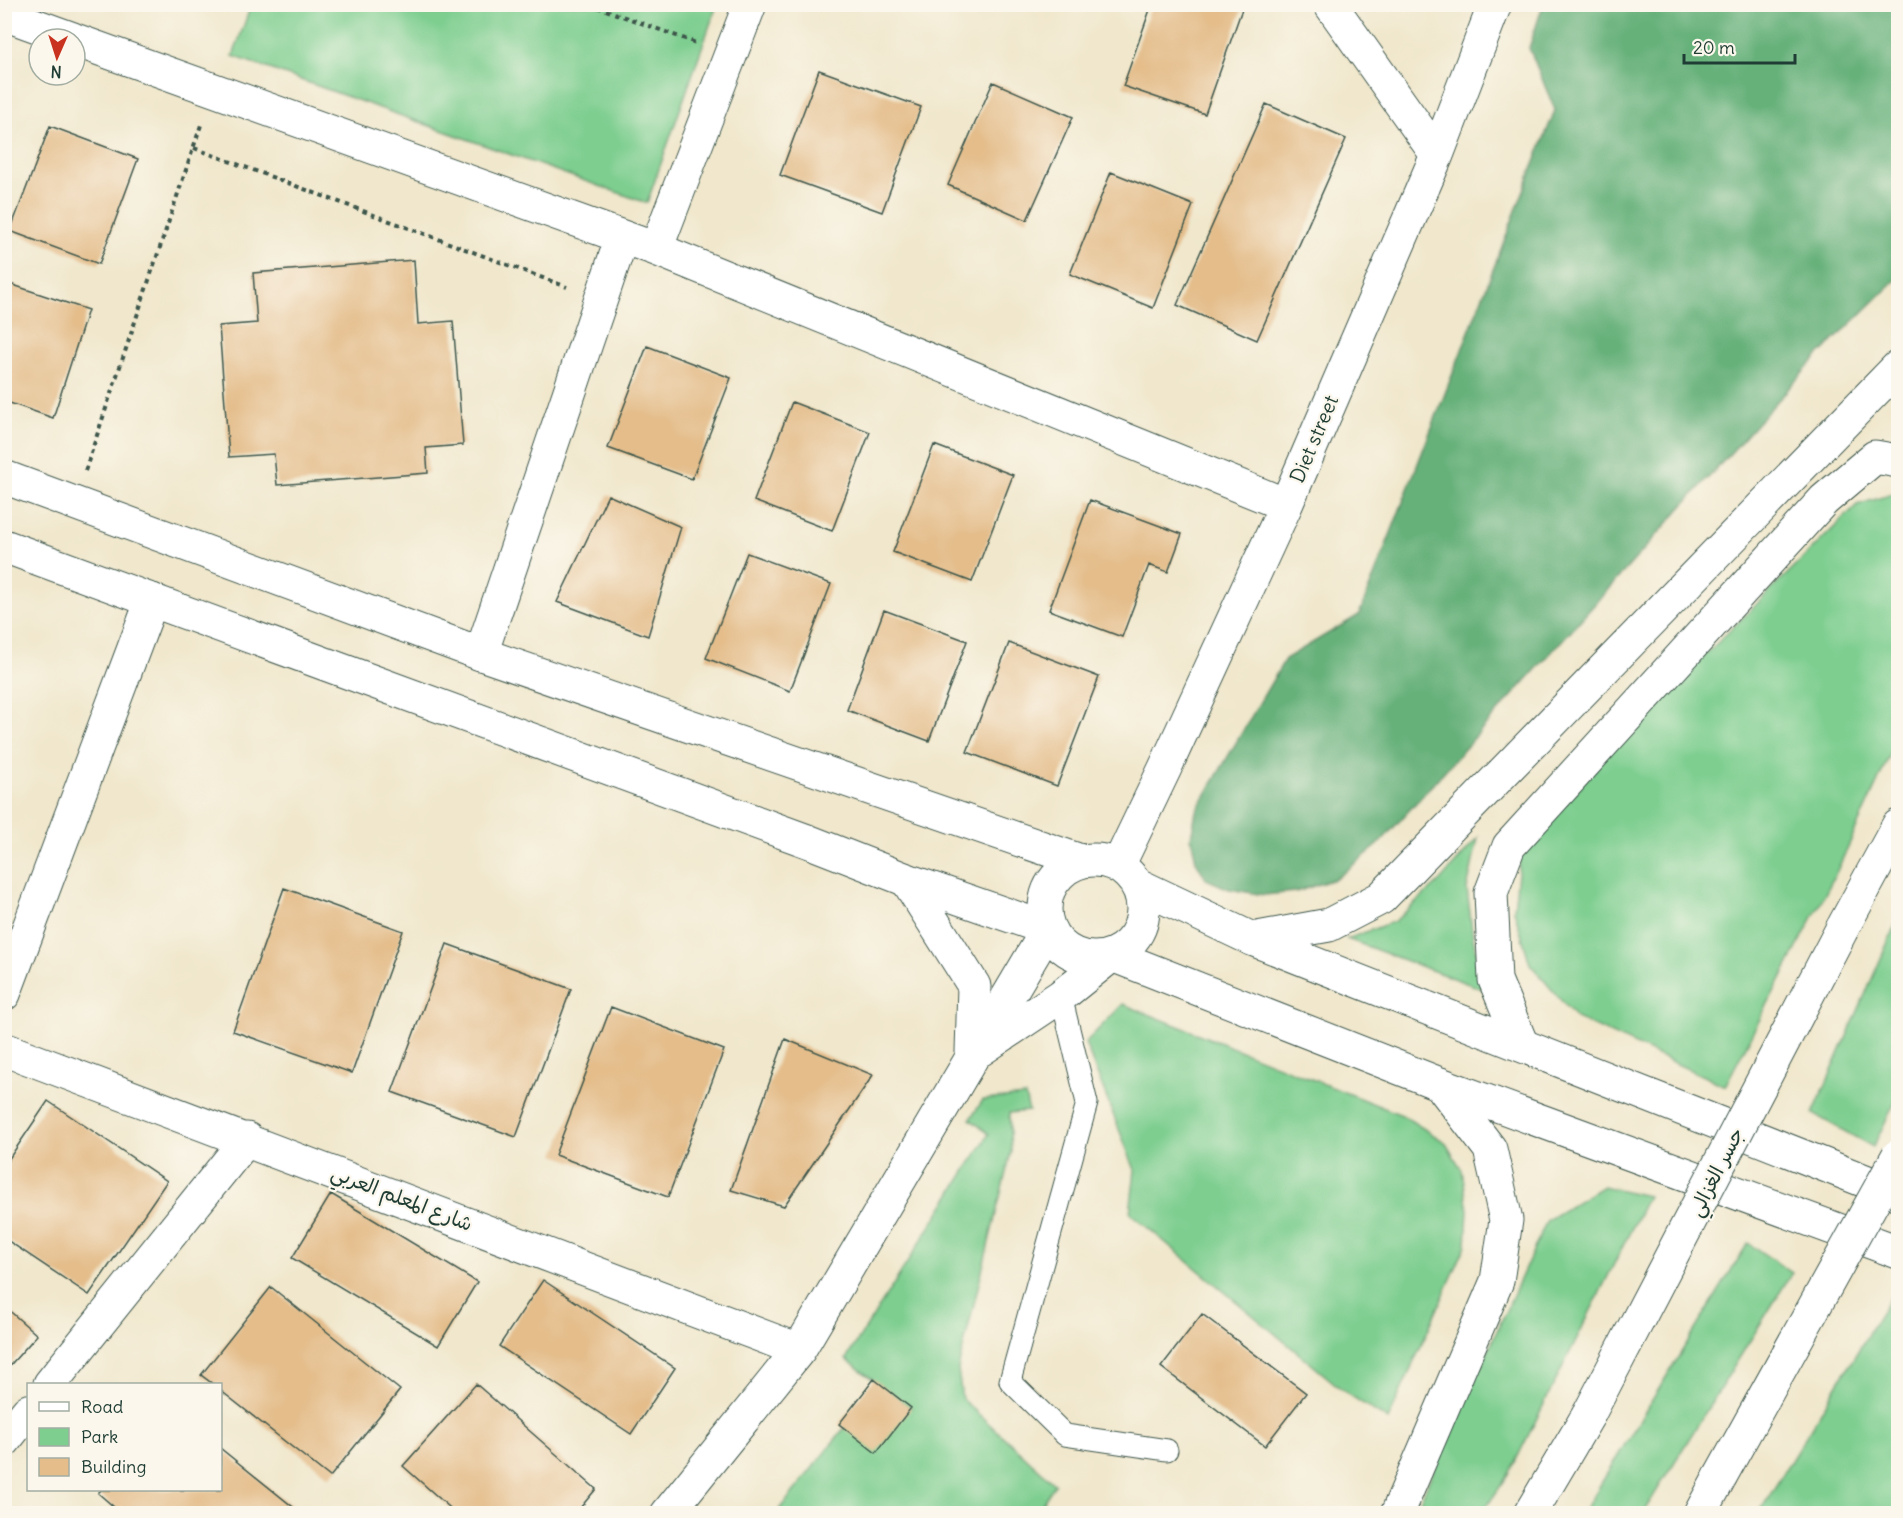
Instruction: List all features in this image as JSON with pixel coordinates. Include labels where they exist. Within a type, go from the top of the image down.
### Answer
[{"type":"main road","points":[[656,249],[750,4]]},
{"type":"main road","points":[[1330,4],[1437,155]]},
{"type":"main road","name":"Diet street","points":[[1128,875],[1166,768],[1286,505],[1437,155],[1495,4]]},
{"type":"main road","points":[[4,14],[40,27]]},
{"type":"main road","points":[[87,44],[656,249],[1286,505]]},
{"type":"main road","points":[[480,654],[622,237]]},
{"type":"main road","points":[[1252,939],[1329,925],[1382,898],[1899,367]]},
{"type":"main road","points":[[1522,1045],[1495,980],[1491,893],[1509,846],[1824,500],[1875,457],[1899,461]]},
{"type":"main road","points":[[4,477],[480,654],[1081,861]]},
{"type":"main road","points":[[4,546],[799,838],[907,880],[1048,928]]},
{"type":"main road","points":[[4,994],[152,600]]},
{"type":"main road","name":"جسر الغزالي","points":[[1530,1514],[1589,1414],[1842,929],[1899,826]]},
{"type":"main road","points":[[1899,1194],[1252,939],[1097,859],[1081,861],[1065,868],[1053,879],[1046,895],[1044,912],[1048,928],[1056,941],[1068,951],[1082,957],[1097,958],[1112,955],[1440,1084],[1899,1252]]},
{"type":"main road","points":[[972,1056],[1061,996],[1112,955],[1127,946],[1137,933],[1143,917],[1143,900],[1128,875]]},
{"type":"main road","points":[[907,880],[974,986],[972,1056]]},
{"type":"main road","points":[[668,1514],[799,1350],[1048,928]]},
{"type":"main road","name":"شارع المعلم العربي","points":[[4,1049],[247,1139],[799,1350]]},
{"type":"main road","points":[[1397,1514],[1497,1281],[1506,1220],[1490,1149],[1440,1084]]},
{"type":"main road","points":[[51,1383],[247,1139]]},
{"type":"main road","points":[[1700,1514],[1899,1156]]},
{"type":"main road","points":[[4,1441],[27,1412]]},
{"type":"main road","points":[[1719,1514],[1720,1477]]},
{"type":"lane","points":[[1061,996],[1088,1103],[1010,1381],[1065,1435],[1167,1450]]},
{"type":"path","points":[[589,4],[731,56]]},
{"type":"path","points":[[74,503],[213,89]]},
{"type":"path","points":[[194,148],[600,300]]},
{"type":"green space","points":[[251,4],[717,5],[647,203],[233,56]]},
{"type":"green space","points":[[1543,5],[1898,5],[1898,278],[1817,357],[1378,845],[1337,878],[1296,892],[1264,895],[1229,889],[1206,879],[1196,861],[1191,837],[1196,811],[1285,659],[1359,615],[1555,110],[1529,48]]},
{"type":"green space","points":[[1892,494],[1898,498],[1898,737],[1837,871],[1725,1086],[1576,1018],[1530,964],[1514,910],[1520,855],[1631,728],[1857,505]]},
{"type":"green space","points":[[1478,838],[1467,889],[1473,938],[1485,990],[1347,939],[1395,921],[1439,882]]},
{"type":"green space","points":[[1898,919],[1898,1096],[1873,1147],[1813,1114]]},
{"type":"green space","points":[[1123,1004],[1402,1115],[1445,1142],[1462,1170],[1468,1210],[1466,1245],[1388,1420],[1345,1392],[1130,1213],[1135,1170],[1085,1043]]},
{"type":"green space","points":[[1025,1096],[1029,1111],[1009,1113],[1011,1152],[958,1369],[962,1399],[1055,1484],[1036,1513],[776,1514],[849,1422],[911,1408],[846,1359],[989,1134],[970,1119],[983,1100]]},
{"type":"green space","points":[[1603,1186],[1648,1196],[1509,1474],[1482,1513],[1414,1514],[1547,1220]]},
{"type":"green space","points":[[1748,1243],[1792,1273],[1643,1513],[1583,1513]]},
{"type":"green space","points":[[1892,1295],[1898,1297],[1898,1513],[1759,1513]]},
{"type":"building","points":[[1152,4],[1230,4],[1242,9],[1205,114],[1123,86]]},
{"type":"building","points":[[819,70],[921,107],[882,212],[780,175]]},
{"type":"building","points":[[993,82],[1073,117],[1027,220],[948,185]]},
{"type":"building","points":[[1266,104],[1346,139],[1257,340],[1177,305]]},
{"type":"building","points":[[50,126],[138,159],[99,264],[10,231]]},
{"type":"building","points":[[1111,172],[1193,205],[1153,308],[1070,274]]},
{"type":"building","points":[[414,260],[418,324],[453,321],[463,445],[426,448],[428,473],[277,485],[274,454],[229,457],[219,326],[257,323],[253,273]]},
{"type":"building","points":[[4,282],[88,310],[53,418],[4,401]]},
{"type":"building","points":[[647,346],[731,378],[692,479],[608,448]]},
{"type":"building","points":[[792,402],[870,432],[832,531],[754,501]]},
{"type":"building","points":[[934,445],[1013,475],[972,582],[893,552]]},
{"type":"building","points":[[608,495],[681,527],[648,636],[557,602]]},
{"type":"building","points":[[1090,500],[1182,534],[1168,572],[1149,565],[1122,637],[1049,610]]},
{"type":"building","points":[[747,553],[831,584],[790,691],[706,658]]},
{"type":"building","points":[[884,610],[967,641],[929,741],[847,710]]},
{"type":"building","points":[[1009,643],[1099,677],[1057,786],[967,752]]},
{"type":"building","points":[[284,888],[403,931],[352,1073],[233,1031]]},
{"type":"building","points":[[447,944],[571,989],[516,1137],[392,1092]]},
{"type":"building","points":[[611,1007],[724,1050],[668,1197],[555,1155]]},
{"type":"building","points":[[785,1039],[873,1075],[784,1206],[731,1190]]},
{"type":"building","points":[[48,1101],[167,1181],[89,1295],[4,1238],[4,1166]]},
{"type":"building","points":[[331,1194],[477,1282],[438,1346],[292,1258]]},
{"type":"building","points":[[543,1280],[675,1368],[631,1434],[499,1346]]},
{"type":"building","points":[[271,1287],[400,1390],[330,1477],[222,1392],[222,1383],[212,1383],[201,1375]]},
{"type":"building","points":[[4,1306],[37,1335],[4,1372]]},
{"type":"building","points":[[1202,1314],[1306,1393],[1265,1446],[1161,1367]]},
{"type":"building","points":[[874,1379],[911,1408],[876,1453],[839,1424]]},
{"type":"building","points":[[476,1384],[596,1489],[575,1514],[457,1514],[403,1466]]},
{"type":"building","points":[[222,1450],[298,1511],[296,1514],[122,1514],[98,1493],[100,1491],[222,1491]]}]
